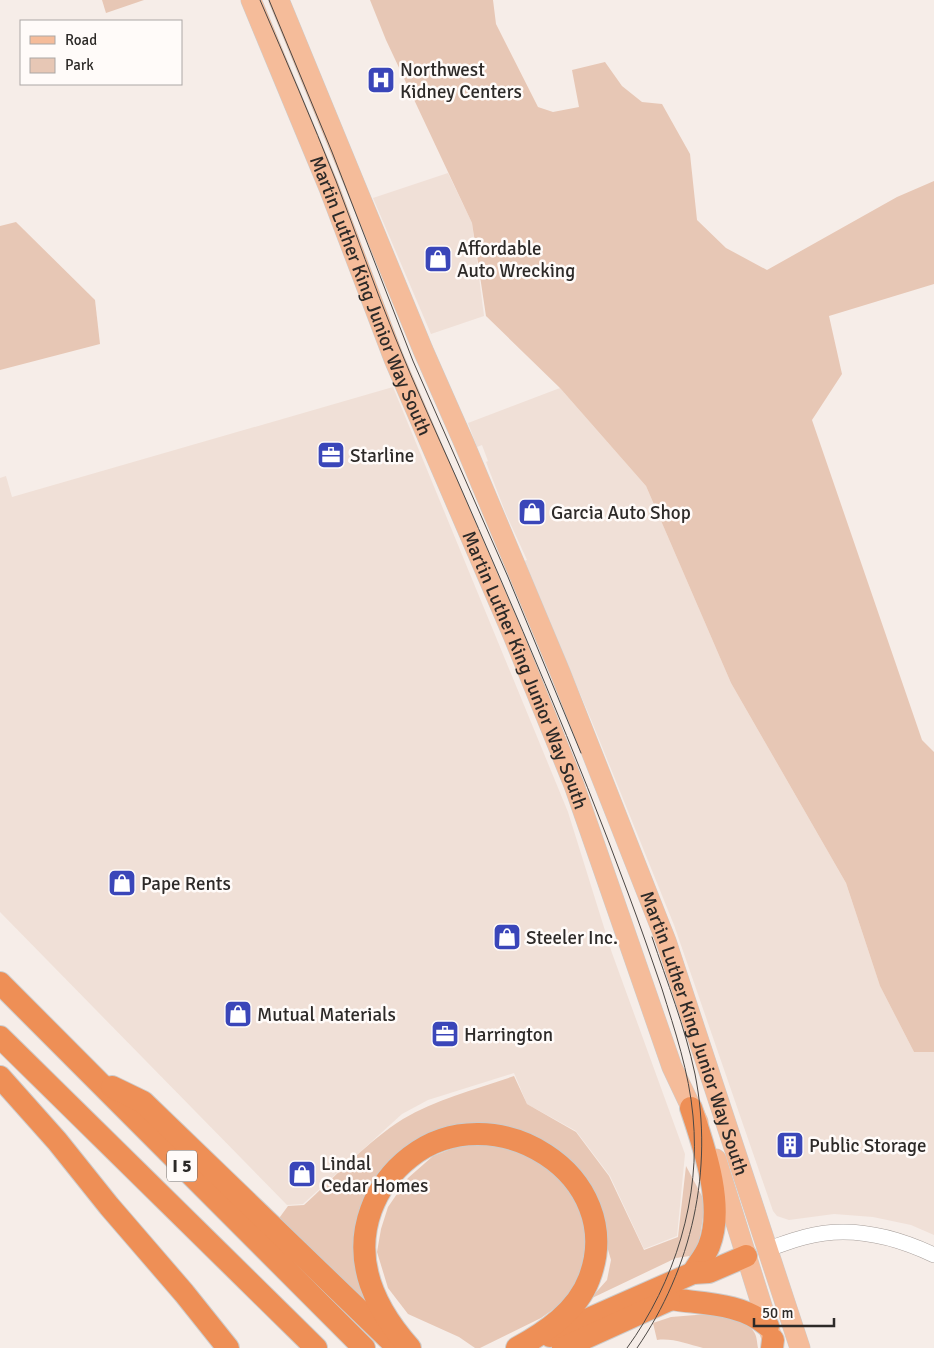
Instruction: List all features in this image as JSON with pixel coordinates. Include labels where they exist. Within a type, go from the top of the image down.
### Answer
[{"type":"highway","name":"I 5","points":[[0,983],[364,1348]]},
{"type":"highway","name":"I 5","points":[[0,1037],[316,1348]]},
{"type":"highway","points":[[0,1077],[57,1141],[228,1348]]},
{"type":"highway","points":[[95,1078],[143,1102],[399,1348]]},
{"type":"highway","points":[[563,1348],[702,1285],[701,1272],[709,1246],[714,1215],[708,1159],[691,1108]]},
{"type":"highway","points":[[410,1348],[382,1310],[367,1276],[364,1256],[367,1222],[381,1187],[393,1172],[410,1157],[430,1145],[445,1139],[480,1134],[510,1137],[524,1142],[537,1148],[562,1167],[576,1182],[584,1195],[597,1237],[590,1278],[576,1301],[554,1324],[517,1348]]},
{"type":"highway","points":[[522,1348],[701,1272],[746,1256]]},
{"type":"highway","points":[[671,1299],[728,1306],[755,1316],[772,1340]]},
{"type":"main road","name":"Martin Luther King Junior Way South","points":[[251,0],[329,188],[394,359],[513,635],[574,785],[672,1067],[716,1160],[772,1340]]},
{"type":"main road","name":"Martin Luther King Junior Way South","points":[[280,0],[423,350],[560,672],[666,941],[800,1348]]},
{"type":"main road","points":[[746,1256],[768,1249]]},
{"type":"street","points":[[768,1249],[806,1237],[847,1232],[885,1236],[904,1241],[934,1254]]},
{"type":"shaded area","name":"Affordable Auto Wrecking","points":[[448,173],[472,223],[484,316],[431,334],[373,198]]},
{"type":"shaded area","points":[[393,387],[568,812],[612,953],[685,1154],[677,1236],[644,1249],[610,1176],[576,1131],[527,1104],[514,1073],[428,1100],[402,1114],[303,1204],[287,1205],[0,912],[0,478],[6,476],[12,497]]},
{"type":"shaded area","name":"Public Storage","points":[[560,388],[646,486],[731,683],[846,883],[880,986],[914,1052],[934,1052],[934,1235],[911,1225],[873,1217],[834,1214],[789,1220],[777,1216],[773,1211],[674,925],[592,722],[524,561],[527,560],[506,514],[486,462],[488,461],[482,445],[477,447],[468,423]]},
{"type":"green space","points":[[102,0],[144,0],[106,13]]},
{"type":"green space","points":[[370,0],[493,0],[496,24],[538,107],[553,112],[579,107],[572,70],[605,62],[622,86],[642,102],[662,104],[690,154],[697,220],[726,248],[767,270],[897,197],[934,181],[934,284],[829,316],[842,374],[812,420],[922,740],[934,752],[934,1052],[914,1052],[880,986],[846,883],[731,683],[646,486],[560,388],[486,316],[472,223],[386,40]]},
{"type":"green space","points":[[16,222],[95,300],[100,344],[0,370],[0,226]]},
{"type":"green space","points":[[514,1076],[527,1104],[576,1132],[609,1176],[644,1250],[678,1237],[686,1166],[703,1198],[703,1217],[698,1250],[690,1256],[676,1258],[590,1299],[607,1280],[611,1260],[595,1205],[584,1182],[473,1128],[383,1177],[368,1305],[277,1221],[288,1206],[304,1205],[364,1148],[403,1119],[443,1100]]},
{"type":"green space","points":[[492,1144],[543,1162],[570,1188],[590,1238],[578,1283],[565,1301],[541,1318],[480,1348],[475,1348],[459,1337],[408,1314],[388,1288],[377,1252],[381,1229],[388,1207],[408,1178],[433,1156],[456,1147]]},
{"type":"green space","points":[[708,1314],[740,1321],[750,1327],[755,1334],[758,1348],[703,1348],[674,1341],[657,1340],[653,1323],[671,1317]]},
{"type":"tram line","points":[[260,0],[327,158],[402,355],[523,632],[588,788],[662,989],[681,1052],[693,1116],[693,1178],[688,1208],[681,1238],[659,1295],[627,1348]]},
{"type":"tram line","points":[[269,0],[332,152],[413,361],[508,577],[581,753]]},
{"type":"tram line","points":[[637,1348],[656,1317],[672,1285],[685,1251],[694,1217],[700,1182],[702,1146],[700,1110],[691,1056],[652,937]]},
{"type":"place","name":"Northwest Kidney Centers","points":[[381,80]]},
{"type":"place","name":"Affordable Auto Wrecking","points":[[438,259]]},
{"type":"place","name":"Starline","points":[[331,455]]},
{"type":"place","name":"Garcia Auto Shop","points":[[532,512]]},
{"type":"place","name":"Pape Rents","points":[[122,883]]},
{"type":"place","name":"Steeler Inc.","points":[[507,937]]},
{"type":"place","name":"Mutual Materials","points":[[238,1014]]},
{"type":"place","name":"Harrington","points":[[445,1034]]},
{"type":"place","name":"Public Storage","points":[[790,1145]]},
{"type":"place","name":"Lindal Cedar Homes","points":[[302,1174]]}]
